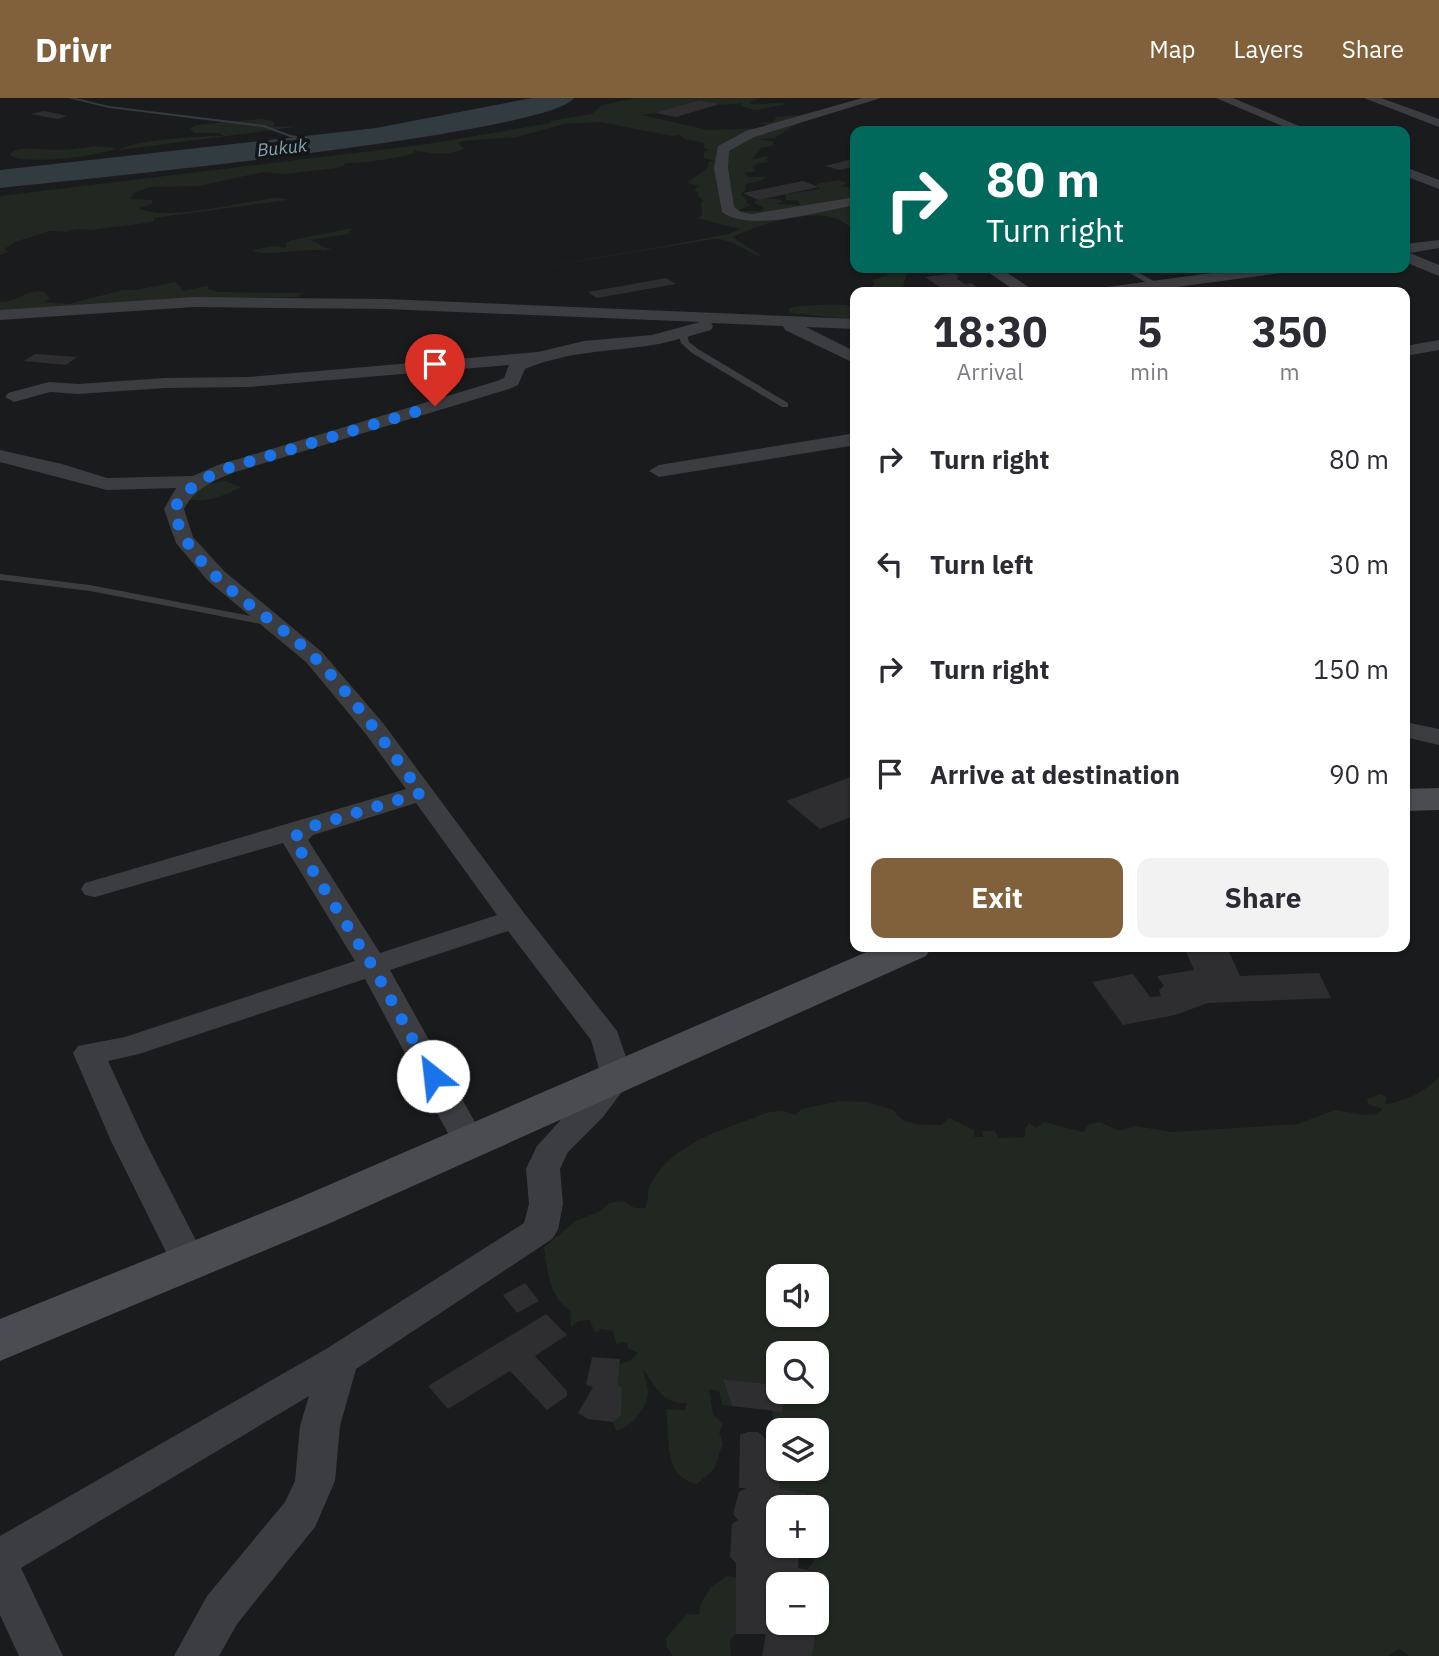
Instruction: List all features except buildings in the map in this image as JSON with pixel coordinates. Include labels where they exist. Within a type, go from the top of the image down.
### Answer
[{"type":"street","points":[[850,202],[752,218],[737,216],[727,209],[721,168],[723,149],[750,134],[875,98]]},
{"type":"street","points":[[1222,98],[1292,126]]},
{"type":"street","points":[[1370,98],[1439,123]]},
{"type":"street","points":[[1410,169],[1428,167]]},
{"type":"street","points":[[1410,172],[1439,185]]},
{"type":"street","points":[[1410,248],[1439,244]]},
{"type":"street","points":[[1410,258],[1439,271]]},
{"type":"street","points":[[998,273],[1020,287]]},
{"type":"street","points":[[1222,273],[1248,287]]},
{"type":"street","points":[[1143,287],[1248,273]]},
{"type":"street","points":[[0,315],[208,302],[386,304],[850,324]]},
{"type":"street","points":[[617,1077],[606,1038],[514,919],[374,728],[314,657],[216,576],[183,539],[174,509],[182,494],[196,482],[225,469],[503,385],[512,381],[517,366],[566,347],[655,339],[728,319]]},
{"type":"street","points":[[782,321],[850,356]]},
{"type":"street","points":[[1410,350],[1439,345]]},
{"type":"street","points":[[14,397],[49,387],[78,389],[165,383],[249,382],[537,357]]},
{"type":"street","points":[[659,471],[850,440]]},
{"type":"street","points":[[0,456],[55,468],[107,484],[196,482]]},
{"type":"street","points":[[1410,730],[1439,737]]},
{"type":"street","points":[[94,889],[290,835],[421,793]]},
{"type":"street","points":[[1410,800],[1439,799]]},
{"type":"street","points":[[290,835],[373,967],[469,1142]]},
{"type":"street","points":[[189,1262],[128,1141],[89,1053],[128,1047],[514,919]]},
{"type":"street","points":[[0,1341],[469,1142],[901,952]]},
{"type":"street","points":[[0,1558],[339,1360],[540,1230],[546,1204],[543,1169],[554,1146],[591,1109],[617,1077]]},
{"type":"street","points":[[196,1656],[222,1610],[300,1514],[315,1480],[320,1426],[339,1360]]},
{"type":"street","points":[[0,1569],[41,1656]]},
{"type":"lane","points":[[1134,273],[1157,285]]},
{"type":"lane","points":[[682,332],[685,343],[695,351],[785,405]]},
{"type":"lane","points":[[0,578],[90,588],[273,624]]},
{"type":"shaded area","points":[[635,98],[760,98],[749,103],[788,104],[756,110],[740,106],[742,103],[724,105],[699,100],[683,104],[675,111],[642,115],[708,130],[763,128],[768,125],[760,123],[773,122],[776,119],[774,117],[811,114],[775,138],[761,139],[774,142],[772,146],[761,148],[752,160],[766,156],[770,157],[766,159],[769,162],[758,163],[752,167],[756,171],[744,173],[749,177],[766,177],[746,184],[741,194],[748,202],[746,203],[751,205],[738,211],[761,211],[764,208],[753,202],[763,199],[783,201],[777,204],[800,205],[798,201],[786,200],[786,194],[820,189],[817,185],[820,183],[839,180],[847,183],[841,186],[850,188],[850,204],[846,206],[850,206],[850,226],[829,217],[802,216],[766,224],[733,237],[763,257],[727,241],[714,239],[501,274],[729,234],[739,229],[697,218],[702,215],[703,200],[698,196],[699,193],[693,190],[699,186],[687,183],[708,167],[709,161],[715,161],[704,158],[704,152],[710,150],[704,148],[705,143],[685,139],[680,135],[672,136],[600,122],[564,124],[517,137],[463,141],[458,143],[464,149],[451,153],[414,150],[414,153],[407,155],[345,163],[337,168],[285,174],[263,172],[199,186],[150,187],[134,193],[130,199],[153,200],[151,204],[139,208],[149,212],[179,213],[272,198],[288,200],[154,218],[154,221],[146,223],[67,232],[50,231],[18,241],[4,249],[8,252],[0,255],[0,196],[428,144],[592,114],[602,105]]},
{"type":"shaded area","points":[[262,119],[274,122],[274,127],[303,126],[120,150],[139,143],[224,136],[219,133],[194,133],[190,128],[196,125]]},
{"type":"shaded area","points":[[96,146],[117,148],[94,154],[42,160],[15,158],[9,154],[25,149],[60,150]]},
{"type":"shaded area","points":[[352,228],[348,234],[311,240],[331,248],[325,251],[265,253],[252,250],[275,246],[284,248],[286,243],[292,240]]},
{"type":"shaded area","points":[[885,273],[907,273],[903,287],[871,287],[875,284],[872,280],[888,275]]},
{"type":"shaded area","points":[[175,282],[184,291],[206,286],[209,287],[207,289],[219,292],[301,293],[298,296],[301,297],[183,299],[0,312],[0,302],[32,292],[45,292],[50,299],[44,302],[68,304],[123,290]]},
{"type":"shaded area","points":[[803,306],[850,306],[850,319],[790,313],[789,308]]},
{"type":"shaded area","points":[[225,481],[241,487],[214,498],[186,499],[207,484]]},
{"type":"shaded area","points":[[1439,1077],[1439,1656],[1409,1656],[1399,1649],[1388,1656],[812,1656],[816,1635],[829,1635],[829,1572],[807,1569],[815,1559],[829,1558],[829,1495],[807,1495],[780,1489],[780,1481],[829,1481],[829,1418],[773,1418],[772,1412],[776,1404],[829,1404],[829,1341],[766,1341],[766,1384],[723,1379],[732,1406],[722,1405],[719,1391],[709,1389],[713,1414],[723,1424],[719,1432],[723,1443],[714,1469],[697,1484],[686,1480],[678,1473],[670,1454],[666,1409],[685,1410],[687,1403],[666,1398],[643,1369],[648,1393],[645,1405],[632,1422],[616,1430],[613,1422],[621,1414],[618,1385],[620,1364],[631,1360],[638,1353],[627,1348],[628,1344],[622,1342],[617,1345],[613,1331],[594,1331],[590,1320],[578,1321],[571,1328],[570,1311],[553,1290],[544,1247],[576,1221],[600,1211],[609,1203],[622,1201],[635,1208],[645,1208],[651,1183],[673,1156],[720,1130],[769,1112],[783,1111],[796,1115],[801,1109],[840,1101],[867,1102],[894,1110],[902,1119],[914,1124],[941,1125],[949,1118],[974,1130],[974,1137],[983,1137],[982,1131],[995,1131],[999,1138],[1025,1137],[1025,1129],[1029,1123],[1036,1128],[1044,1122],[1083,1132],[1089,1124],[1100,1122],[1119,1131],[1135,1126],[1172,1132],[1298,1124],[1335,1110],[1364,1115],[1376,1114],[1383,1109],[1368,1104],[1367,1099],[1380,1094],[1387,1097],[1385,1104],[1400,1101],[1422,1091]]},
{"type":"shaded area","points":[[727,1576],[736,1577],[736,1634],[730,1640],[731,1656],[673,1656],[667,1647],[666,1638],[687,1614],[699,1615],[701,1603],[711,1587]]},
{"type":"waterway","points":[[70,98],[109,107],[264,126],[290,136],[333,142]]},
{"type":"waterway","name":"Bukuk","points":[[0,179],[376,137],[530,108],[560,98]]},
{"type":"route","points":[[433,1076],[373,967],[293,839],[297,832],[303,829],[421,793],[374,728],[314,657],[216,576],[183,539],[174,509],[182,494],[196,482],[225,469],[435,406]]}]
